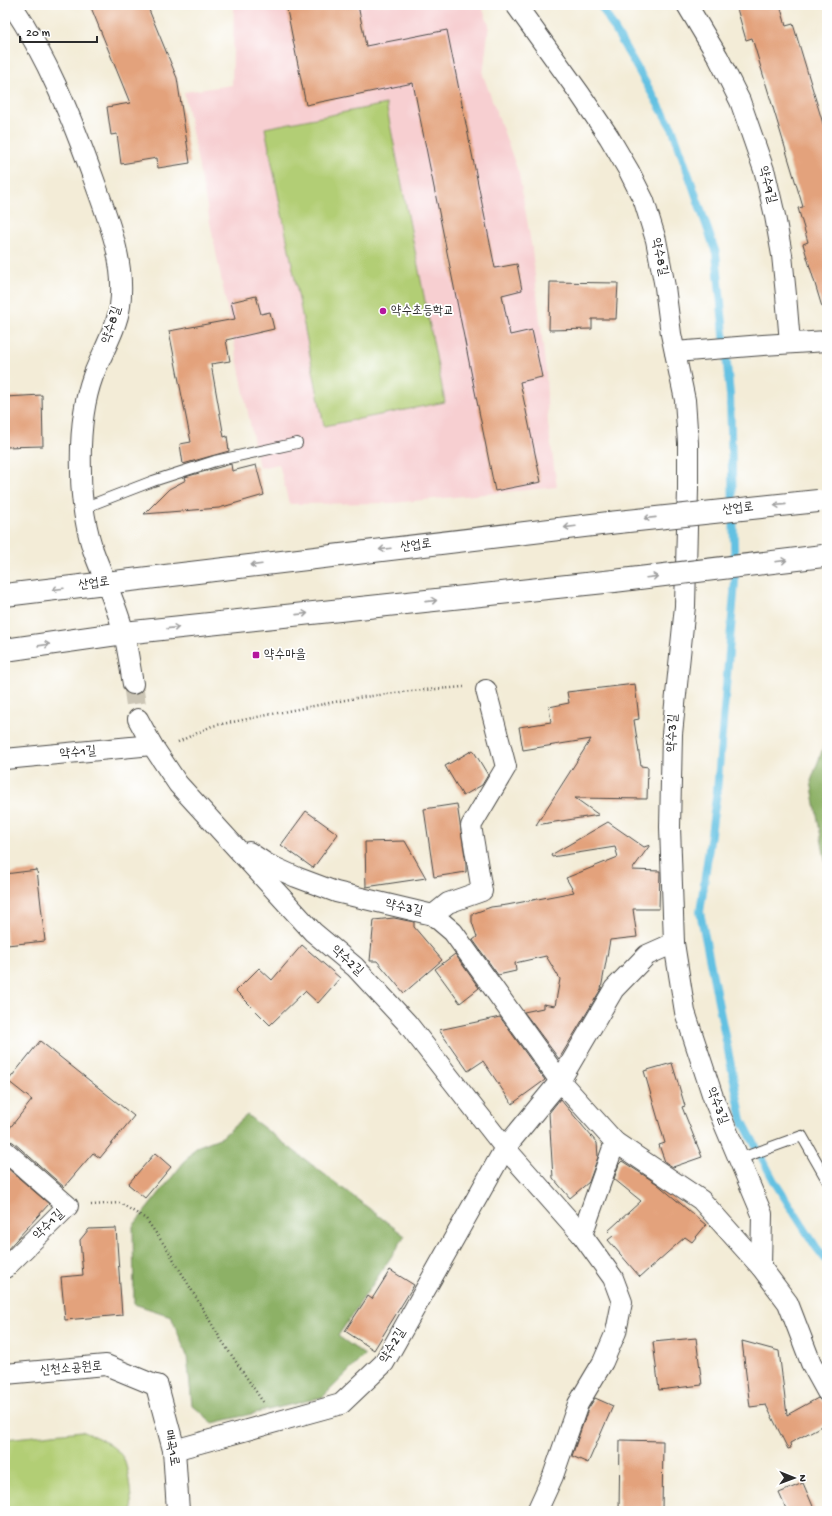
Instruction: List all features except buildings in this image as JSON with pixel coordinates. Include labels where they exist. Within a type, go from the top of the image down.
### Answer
[{"type":"main road","name":"산업로","points":[[5,595],[609,523],[823,501]]},
{"type":"main road","points":[[5,650],[124,634],[614,581],[825,556]]},
{"type":"main road","name":"매곡1로","points":[[157,1386],[174,1450],[178,1511]]},
{"type":"street","name":"약수8길","points":[[12,5],[32,36],[73,122],[108,218],[115,246],[121,285],[120,307],[92,378],[84,412],[81,440],[81,473],[83,508],[86,526],[124,634],[133,684]]},
{"type":"street","name":"약수8길","points":[[516,5],[609,137],[629,171],[644,201],[684,351],[688,443],[687,547]]},
{"type":"street","name":"약수9길","points":[[687,5],[718,57],[740,101],[763,167],[775,216],[782,255],[790,343]]},
{"type":"street","points":[[684,351],[827,341]]},
{"type":"street","name":"약수3길","points":[[687,547],[685,606],[672,734],[670,827],[674,943],[685,1012],[714,1100],[762,1214],[761,1267]]},
{"type":"street","points":[[433,915],[448,903],[482,891],[471,826],[506,767],[486,690]]},
{"type":"street","name":"약수2길","points":[[138,719],[154,749],[178,784],[313,932],[355,967],[406,1023],[505,1148],[582,1235],[613,1278],[622,1302],[616,1332],[603,1362],[578,1404],[553,1476],[537,1511]]},
{"type":"street","name":"약수1길","points":[[5,759],[154,749]]},
{"type":"street","name":"약수3길","points":[[228,838],[267,864],[296,877],[336,892],[433,915],[453,932],[560,1081],[616,1142],[701,1200],[761,1267],[788,1303],[811,1363],[827,1392]]},
{"type":"street","points":[[505,1148],[560,1081],[614,989],[647,954],[674,943]]},
{"type":"street","points":[[582,1235],[616,1142]]},
{"type":"street","name":"약수2길","points":[[174,1450],[277,1423],[341,1404],[384,1363],[505,1148]]},
{"type":"street","name":"약수1길","points":[[5,1151],[68,1206],[5,1268]]},
{"type":"street","name":"신천소공원로","points":[[5,1374],[106,1365],[157,1386]]},
{"type":"lane","points":[[83,508],[153,481],[215,461],[297,443]]},
{"type":"lane","points":[[739,1159],[802,1136],[827,1180]]},
{"type":"path","points":[[154,749],[212,726],[356,698],[411,690],[458,687],[486,690]]},
{"type":"path","points":[[68,1206],[120,1203],[146,1219],[168,1250],[220,1338],[277,1423]]},
{"type":"shaded area","name":"약수초등학교","points":[[234,5],[481,5],[489,25],[483,75],[519,174],[532,249],[546,373],[548,424],[557,487],[393,503],[289,504],[279,464],[259,468],[184,92],[232,85]]},
{"type":"green space","points":[[386,104],[445,402],[324,426],[265,128]]},
{"type":"green space","points":[[827,737],[827,871],[811,781]]},
{"type":"green space","points":[[247,1115],[405,1236],[338,1336],[365,1355],[323,1397],[213,1423],[192,1405],[187,1356],[171,1316],[134,1304],[133,1226],[196,1147],[222,1137]]},
{"type":"green space","points":[[82,1431],[114,1447],[122,1456],[128,1474],[132,1511],[5,1511],[5,1439]]},
{"type":"waterway","points":[[599,5],[603,9],[673,130],[716,253],[730,395],[735,582],[717,791],[700,912],[742,1120],[774,1181],[816,1247],[827,1261]]},
{"type":"tunnel","points":[[133,684],[138,719]]},
{"type":"place","name":"약수초등학교","points":[[383,311]]},
{"type":"place","name":"약수마을","points":[[256,655]]}]
